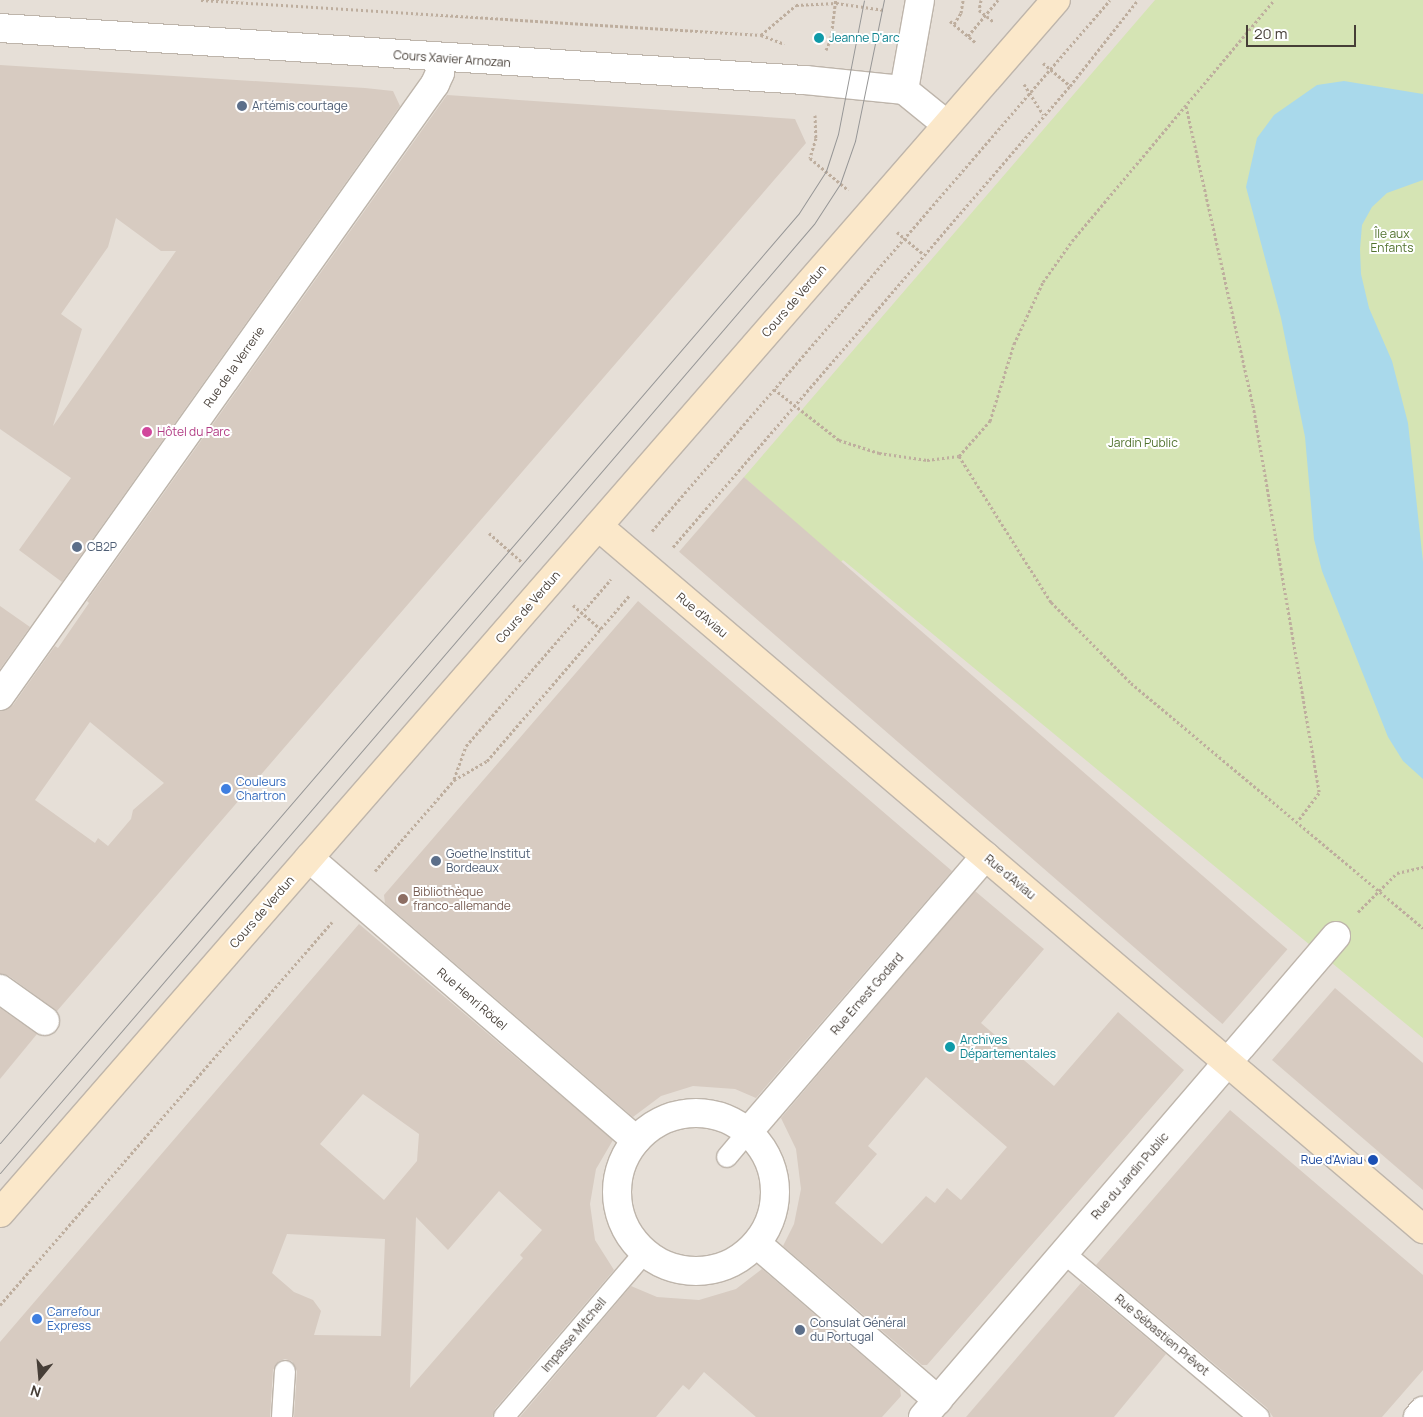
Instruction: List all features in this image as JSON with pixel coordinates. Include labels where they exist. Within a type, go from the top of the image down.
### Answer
[{"type":"main road","name":"Cours de Verdun","points":[[0,1214],[1056,0]]},
{"type":"main road","name":"Rue d'Aviau","points":[[598,526],[1423,1229]]},
{"type":"street","points":[[920,0],[904,90],[947,126]]},
{"type":"street","name":"Cours Xavier Arnozan","points":[[0,28],[440,58],[805,80],[904,90]]},
{"type":"street","name":"Rue de la Verrerie","points":[[0,696],[435,84],[440,73],[440,58]]},
{"type":"street","name":"Rue Ernest Godard","points":[[748,1132],[985,856]]},
{"type":"street","name":"Rue Henri Rödel","points":[[308,858],[636,1140]]},
{"type":"street","name":"Rue du Jardin Public","points":[[930,1408],[1336,936]]},
{"type":"street","points":[[0,988],[45,1021]]},
{"type":"street","points":[[703,1113],[727,1119],[748,1132],[764,1151],[774,1174],[776,1199],[770,1223],[757,1244],[738,1260],[715,1270],[690,1272],[666,1266],[644,1253],[628,1234],[618,1210],[616,1185],[622,1161],[636,1140],[662,1121],[678,1115],[703,1113]]},
{"type":"street","points":[[757,1244],[930,1408]]},
{"type":"street","points":[[1418,1417],[1423,1411]]},
{"type":"lane","points":[[727,1157],[748,1132]]},
{"type":"lane","name":"Rue Sébastien Prêvot","points":[[1064,1252],[1259,1417]]},
{"type":"lane","name":"Impasse Mitchell","points":[[504,1417],[644,1253]]},
{"type":"lane","points":[[282,1417],[285,1371]]},
{"type":"path","points":[[201,0],[761,35],[796,4]]},
{"type":"path","points":[[954,24],[961,13],[963,0]]},
{"type":"path","points":[[968,36],[998,0]]},
{"type":"path","points":[[0,1305],[454,780],[487,761],[774,389],[1110,0]]},
{"type":"path","points":[[1131,8],[1134,0]]},
{"type":"path","points":[[454,780],[466,746],[793,406],[1070,86],[1138,0]]},
{"type":"path","points":[[774,389],[793,406],[839,440],[879,453],[927,460],[959,456],[990,421],[1014,344],[1043,282],[1072,241],[1274,0]]},
{"type":"path","points":[[1186,106],[1253,405],[1319,793],[1298,822]]},
{"type":"path","points":[[959,456],[1052,602],[1131,684],[1423,928]]},
{"type":"path","points":[[1336,936],[1378,889],[1398,873],[1423,867]]},
{"type":"shaded area","points":[[0,0],[1423,0],[1423,1417],[0,1417]]},
{"type":"green space","name":"Jardin Public","points":[[1155,0],[1423,0],[1423,1038],[843,560],[840,563],[744,477]]},
{"type":"water","points":[[1344,81],[1423,94],[1423,180],[1387,193],[1372,207],[1362,225],[1360,249],[1361,274],[1369,308],[1392,361],[1408,423],[1423,562],[1423,779],[1403,761],[1388,737],[1322,571],[1314,539],[1305,437],[1281,318],[1246,187],[1257,138],[1274,115],[1317,85]]},
{"type":"building","points":[[0,65],[393,91],[400,106],[62,582],[19,550],[71,478],[0,429]],"holes":[[[116,218],[161,251],[176,251],[53,426],[82,329],[61,314],[108,247]]]},
{"type":"building","points":[[447,95],[795,119],[806,143],[57,1011],[9,976],[0,974],[0,711],[13,705],[55,646],[58,648],[89,603],[87,601]],"holes":[[[90,722],[164,783],[133,810],[131,819],[108,846],[98,838],[95,843],[35,800]]]},
{"type":"building","points":[[744,477],[1287,949],[1222,1024],[679,552]]},
{"type":"building","points":[[638,601],[952,871],[756,1098],[735,1089],[693,1086],[661,1096],[633,1117],[385,903],[384,895]]},
{"type":"building","points":[[0,606],[30,627],[0,669]]},
{"type":"building","points":[[975,891],[1044,949],[981,1023],[1054,1086],[1118,1012],[1184,1070],[927,1365],[922,1365],[783,1246],[794,1224],[801,1189],[796,1149],[781,1118]],"holes":[[[926,1077],[1007,1147],[961,1200],[947,1188],[935,1203],[926,1196],[882,1244],[835,1203],[877,1154],[868,1146]]]},
{"type":"building","points":[[359,924],[613,1140],[596,1169],[590,1204],[595,1240],[614,1270],[495,1409],[492,1417],[294,1417],[297,1371],[292,1361],[285,1359],[279,1361],[273,1370],[270,1417],[0,1417],[0,1342]],"holes":[[[363,1094],[419,1134],[417,1161],[384,1200],[320,1144]],[[499,1191],[542,1230],[520,1255],[523,1258],[410,1388],[416,1217],[448,1250]],[[287,1234],[385,1239],[381,1336],[314,1335],[321,1311],[313,1300],[294,1292],[272,1273]]]},
{"type":"building","points":[[1335,988],[1423,1063],[1423,1190],[1272,1060]]},
{"type":"building","points":[[0,1008],[37,1034],[0,1079]]},
{"type":"building","points":[[1230,1110],[1423,1275],[1423,1370],[1382,1417],[1273,1417],[1267,1408],[1096,1265]]},
{"type":"building","points":[[762,1269],[900,1388],[901,1396],[882,1417],[756,1417],[704,1372],[689,1390],[683,1385],[656,1417],[520,1417],[631,1286],[657,1297],[699,1300],[736,1289]]},
{"type":"building","points":[[1081,1283],[1166,1354],[1114,1417],[966,1417]]},
{"type":"tram line","points":[[0,1143],[799,213],[826,171],[838,134],[864,0]]},
{"type":"tram line","points":[[0,1173],[814,224],[840,184],[855,141],[884,0]]},
{"type":"place","name":"Jeanne D'arc","points":[[819,38]]},
{"type":"place","name":"Artémis courtage","points":[[242,106]]},
{"type":"place","name":"Hôtel du Parc","points":[[147,432]]},
{"type":"place","name":"CB2P","points":[[77,547]]},
{"type":"place","name":"Couleurs Chartron","points":[[226,789]]},
{"type":"place","name":"Goethe Institut Bordeaux","points":[[436,861]]},
{"type":"place","name":"Bibliothèque franco-allemande","points":[[403,899]]},
{"type":"place","name":"Archives Départementales","points":[[950,1047]]},
{"type":"place","name":"Rue d'Aviau","points":[[1373,1160]]},
{"type":"place","name":"Carrefour Express","points":[[37,1319]]},
{"type":"place","name":"Consulat Général du Portugal","points":[[800,1330]]},
{"type":"park label","name":"Île aux Enfants","points":[[1392,241]]}]
